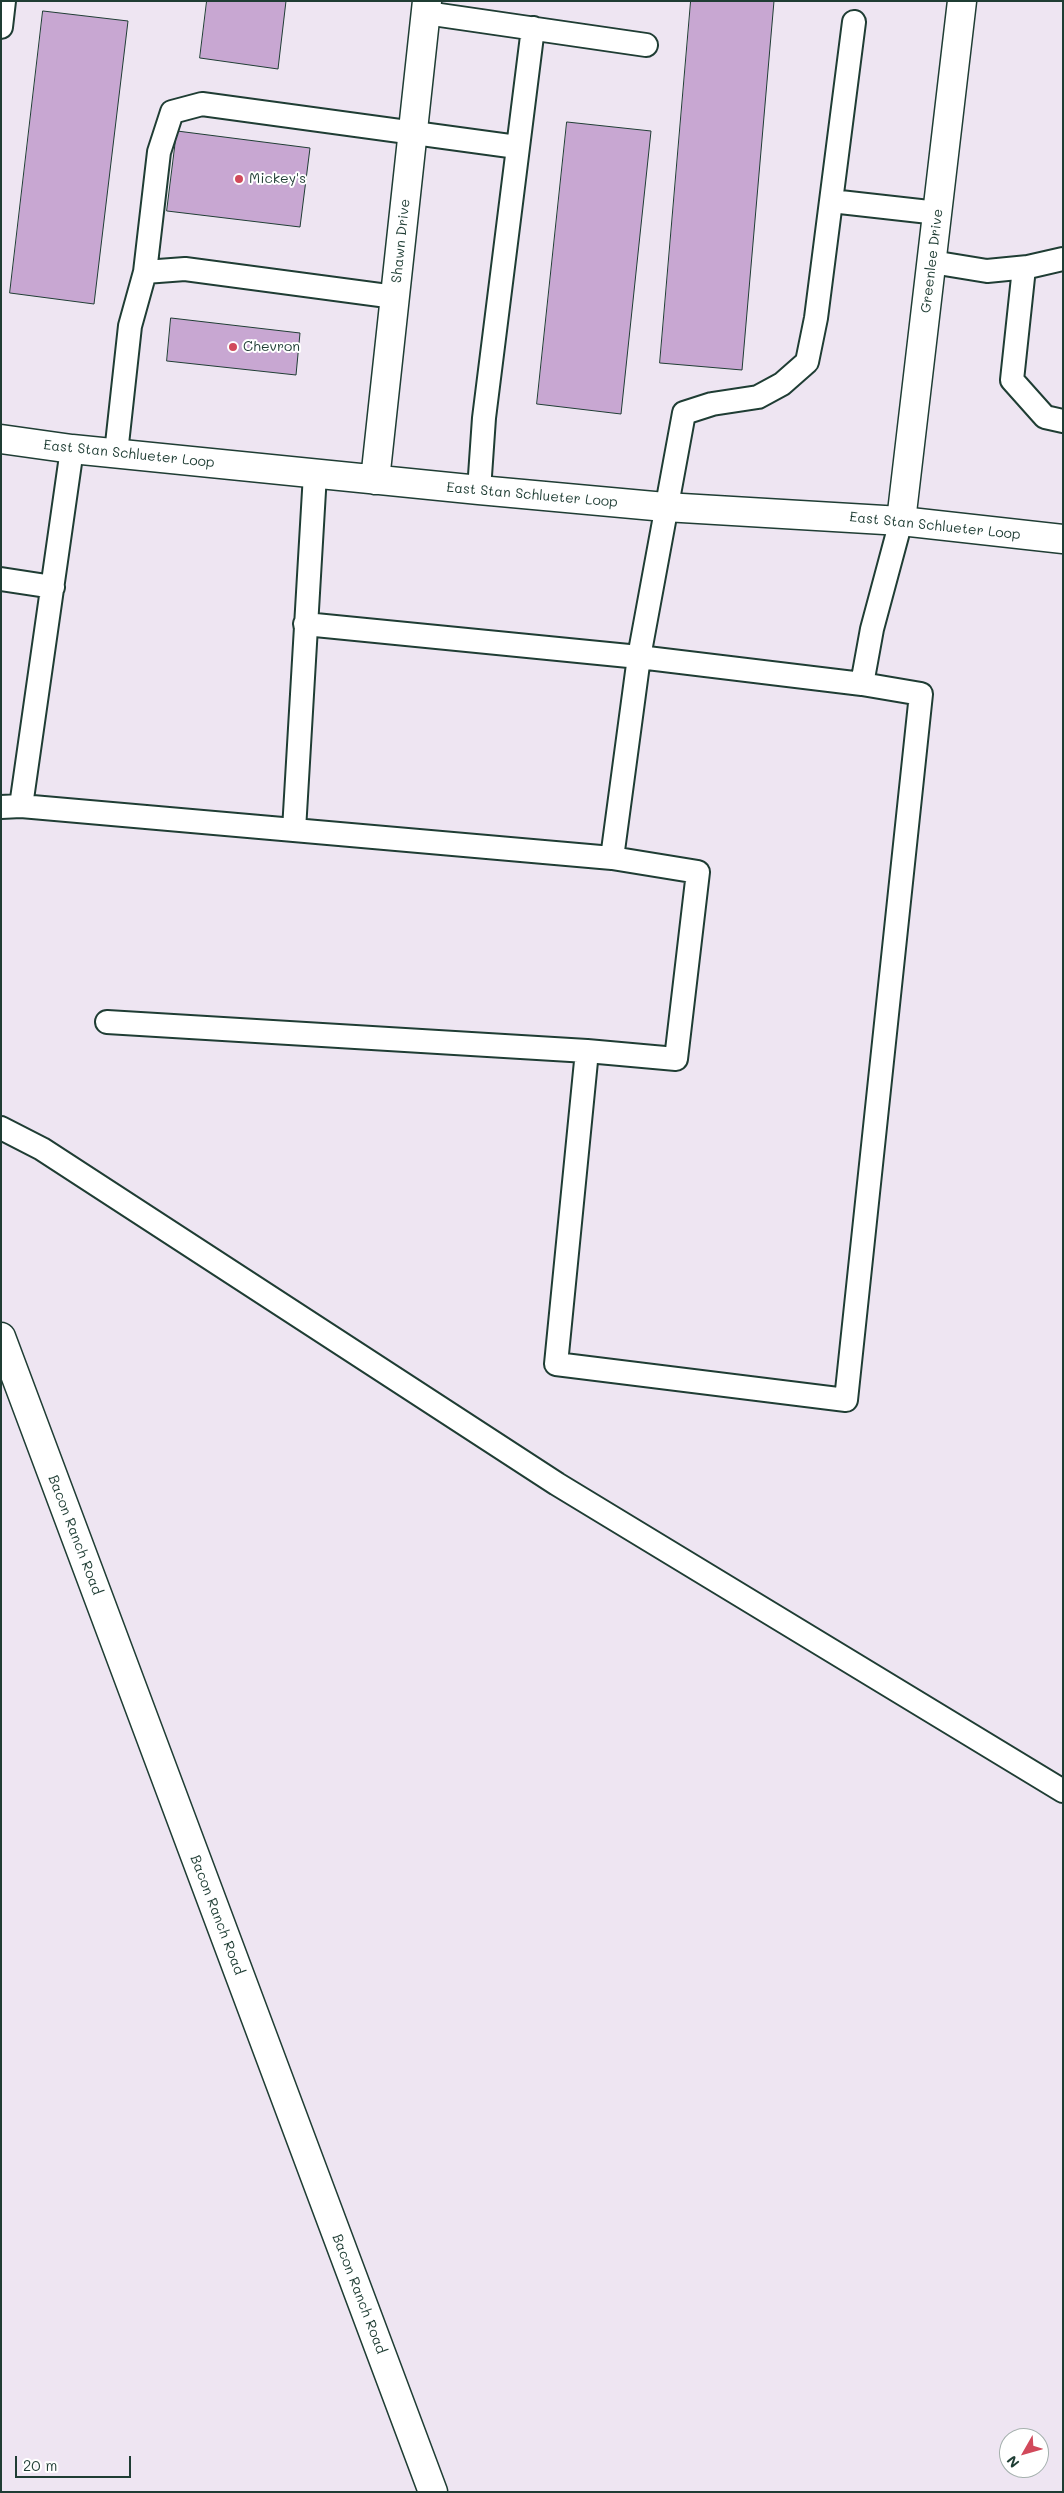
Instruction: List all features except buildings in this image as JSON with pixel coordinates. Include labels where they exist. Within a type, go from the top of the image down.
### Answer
[{"type":"street","name":"Greenlee Drive","points":[[901,521],[962,1]]},
{"type":"street","name":"Shawn Drive","points":[[375,480],[426,7]]},
{"type":"street","name":"East Stan Schlueter Loop","points":[[1,439],[116,453],[479,490],[665,507],[901,521],[1063,539]]},
{"type":"street","name":"Bacon Ranch Road","points":[[1,1337],[433,2492]]},
{"type":"lane","points":[[1,27],[4,1]]},
{"type":"lane","points":[[426,7],[533,28],[646,45]]},
{"type":"lane","points":[[612,858],[639,657],[665,507],[684,413],[712,404],[758,398],[782,384],[807,362],[816,318],[854,22]]},
{"type":"lane","points":[[479,490],[484,418],[533,28]]},
{"type":"lane","points":[[116,453],[130,326],[145,272],[159,152],[172,112],[202,104],[517,147]]},
{"type":"lane","points":[[831,200],[938,213]]},
{"type":"lane","points":[[932,262],[987,271],[1024,268],[1063,259]]},
{"type":"lane","points":[[1024,268],[1012,380],[1045,417],[1063,421]]},
{"type":"lane","points":[[145,272],[185,269],[395,297]]},
{"type":"lane","points":[[72,448],[53,587],[11,806],[612,858],[698,872],[676,1059],[587,1051],[107,1022]]},
{"type":"lane","points":[[294,830],[315,474]]},
{"type":"lane","points":[[862,684],[872,629],[901,521]]},
{"type":"lane","points":[[1,579],[53,587]]},
{"type":"lane","points":[[305,624],[639,657],[862,684],[921,694],[846,1400],[556,1364],[587,1051]]},
{"type":"lane","points":[[1,1128],[42,1149],[557,1484],[1063,1791]]},
{"type":"place","name":"Mickey's","points":[[239,179]]},
{"type":"place","name":"Chevron","points":[[233,347]]}]
